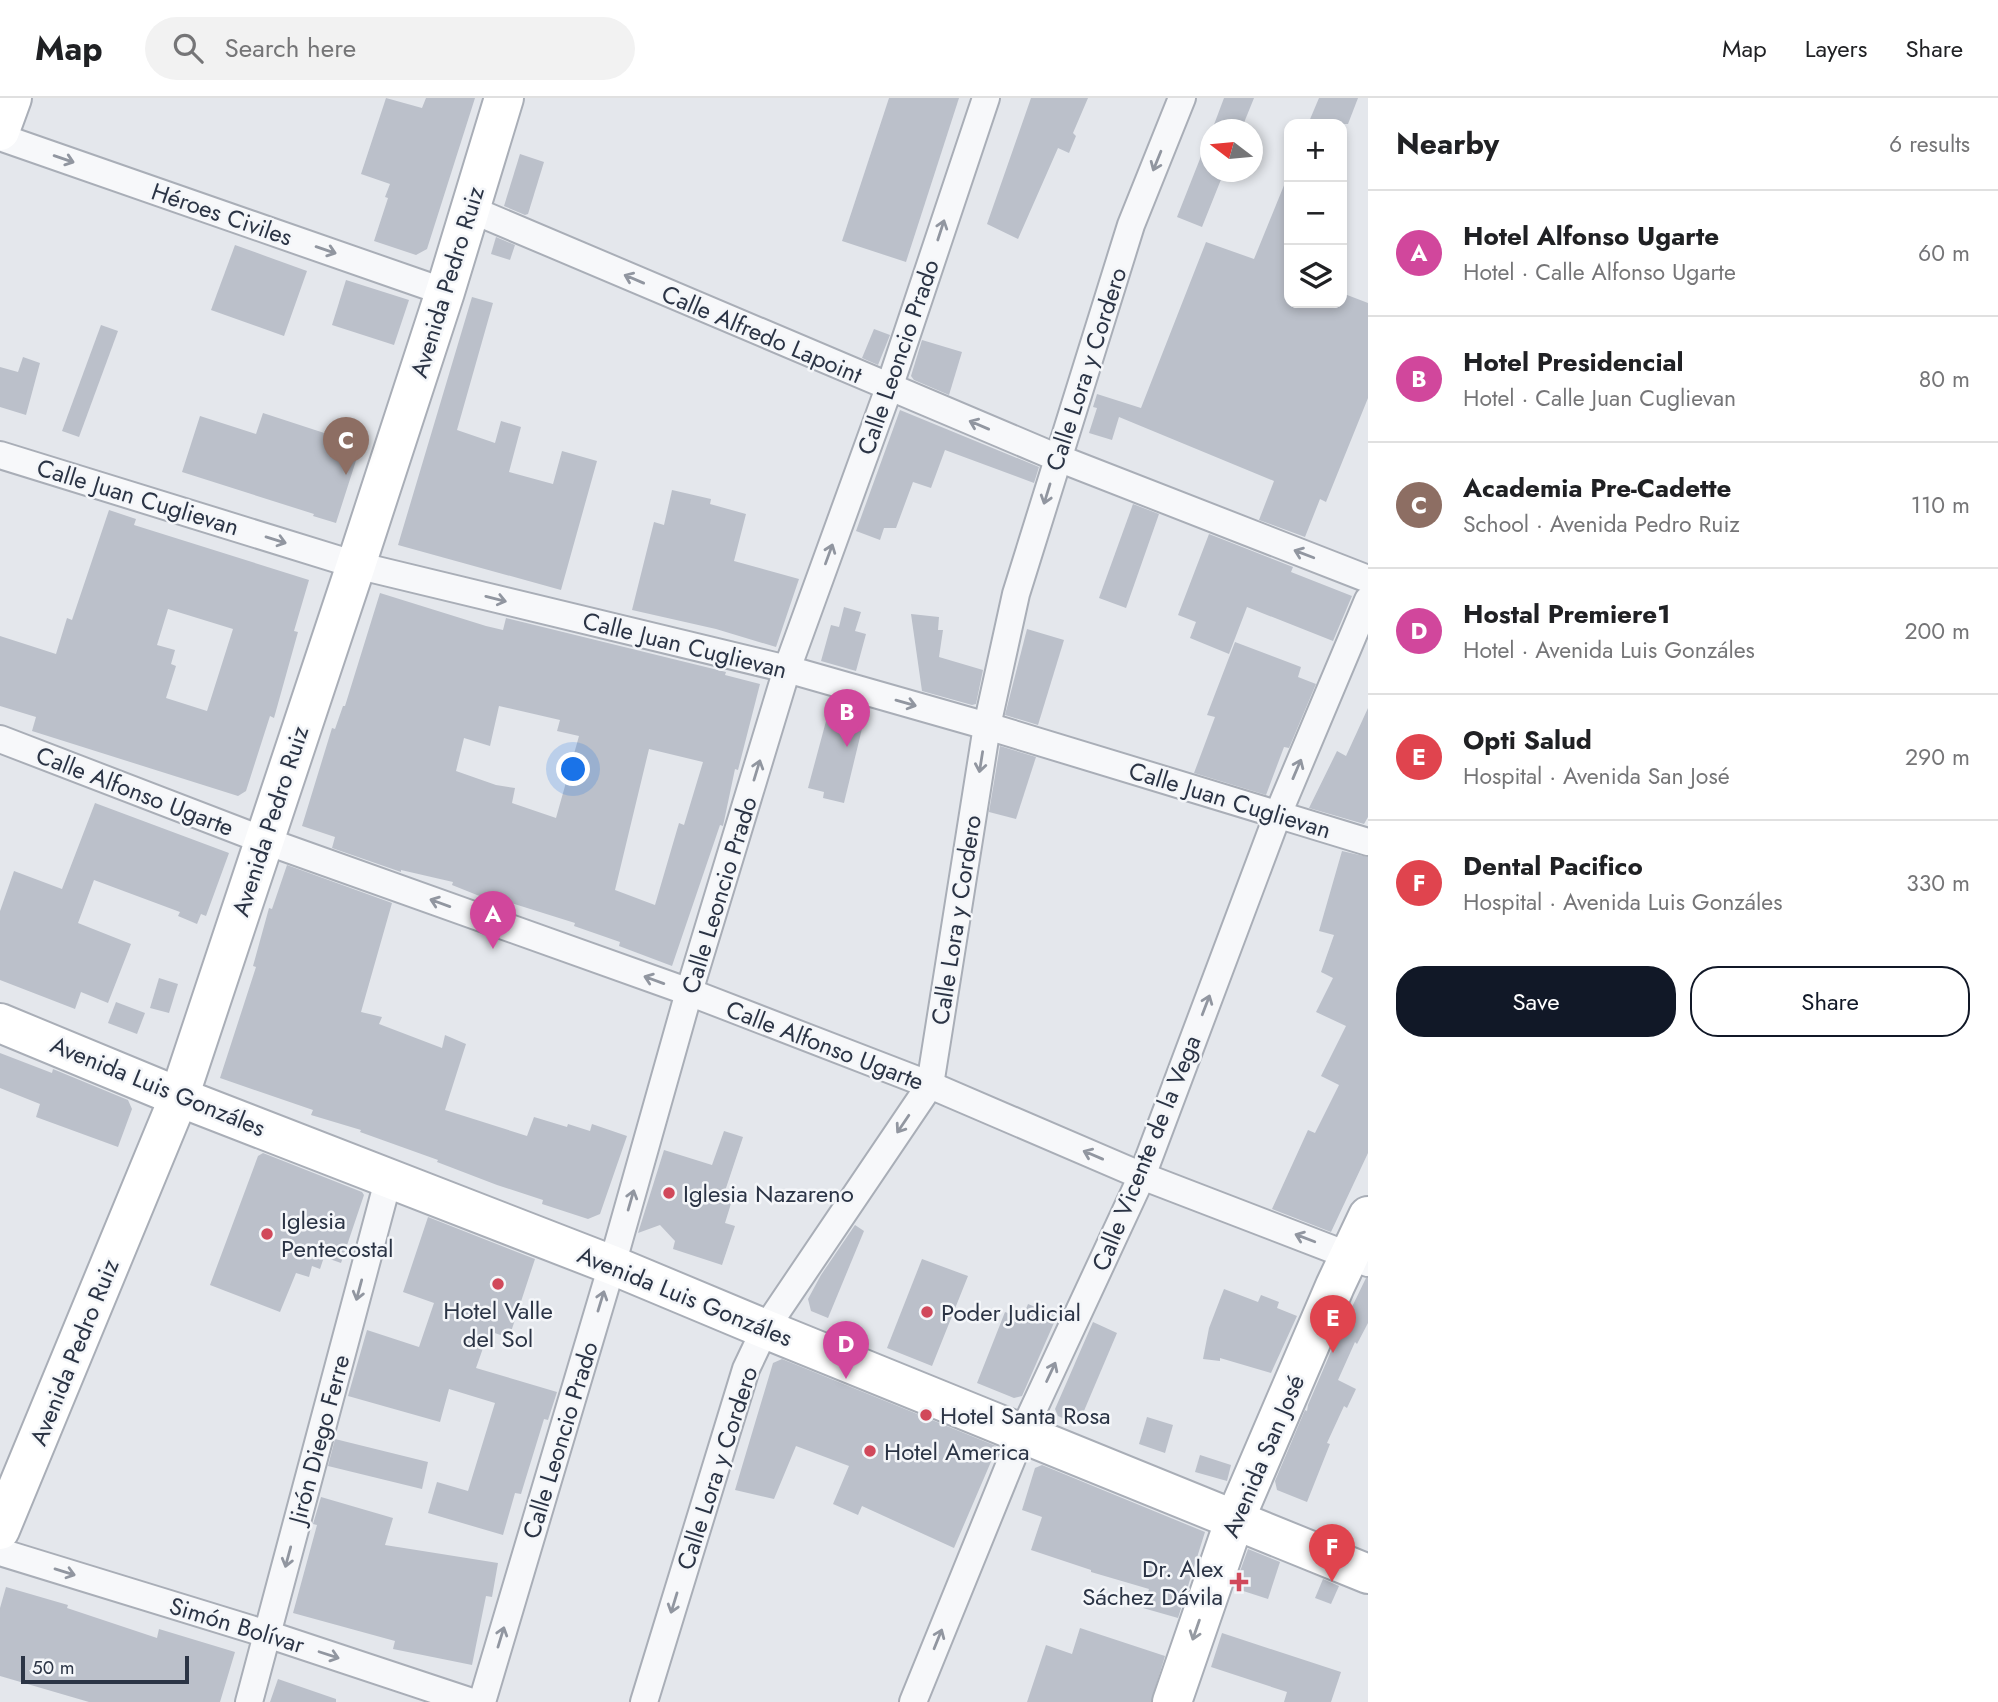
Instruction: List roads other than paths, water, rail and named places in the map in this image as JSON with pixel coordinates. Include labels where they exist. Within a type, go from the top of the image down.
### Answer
[{"type":"main road","points":[[0,131],[12,98]]},
{"type":"main road","name":"Avenida Pedro Ruiz","points":[[0,1530],[179,1097],[445,292],[504,98]]},
{"type":"main road","name":"Avenida Luis Gonzáles","points":[[0,1023],[179,1097],[612,1265],[1368,1574]]},
{"type":"main road","name":"Avenida San José","points":[[1171,1702],[1234,1520],[1359,1259],[1368,1216]]},
{"type":"street","name":"Calle Leoncio Prado","points":[[482,1702],[612,1265],[689,992],[787,669],[889,388],[986,98]]},
{"type":"street","name":"Calle Lora y Cordero","points":[[644,1702],[746,1369],[765,1329],[930,1086],[987,726],[1016,594],[1131,225],[1182,98]]},
{"type":"street","name":"Héroes Civiles","points":[[0,137],[445,292]]},
{"type":"street","name":"Calle Alfredo Lapoint","points":[[470,209],[1058,458],[1368,579]]},
{"type":"street","name":"Calle Juan Cuglievan","points":[[0,455],[356,565],[787,669],[987,726],[1368,842]]},
{"type":"street","name":"Calle Vicente de la Vega","points":[[912,1702],[1022,1434],[1142,1176],[1278,814],[1368,600]]},
{"type":"street","name":"Calle Alfonso Ugarte","points":[[0,739],[263,840],[689,992],[930,1086],[1142,1176],[1359,1259]]},
{"type":"street","name":"Jirón Diego Ferre","points":[[249,1702],[389,1177]]},
{"type":"street","name":"Simón Bolívar","points":[[0,1552],[267,1634],[472,1702]]},
{"type":"place","name":"Academia Pre-Cadette","points":[[346,475]]},
{"type":"place","name":"Hotel Presidencial","points":[[847,747]]},
{"type":"place","name":"Hotel Alfonso Ugarte","points":[[493,949]]},
{"type":"place","name":"Iglesia Nazareno","points":[[669,1193]]},
{"type":"place","name":"Iglesia Pentecostal","points":[[267,1234]]},
{"type":"place","name":"Hotel Valle del Sol","points":[[498,1284]]},
{"type":"place","name":"Poder Judicial","points":[[927,1312]]},
{"type":"place","name":"Opti Salud","points":[[1333,1353]]},
{"type":"place","name":"Hostal Premiere1","points":[[846,1379]]},
{"type":"place","name":"Hotel Santa Rosa","points":[[926,1415]]},
{"type":"place","name":"Hotel America","points":[[870,1451]]},
{"type":"place","name":"Dr. Alex Sáchez Dávila","points":[[1239,1582]]},
{"type":"place","name":"Dental Pacifico","points":[[1332,1582]]}]
